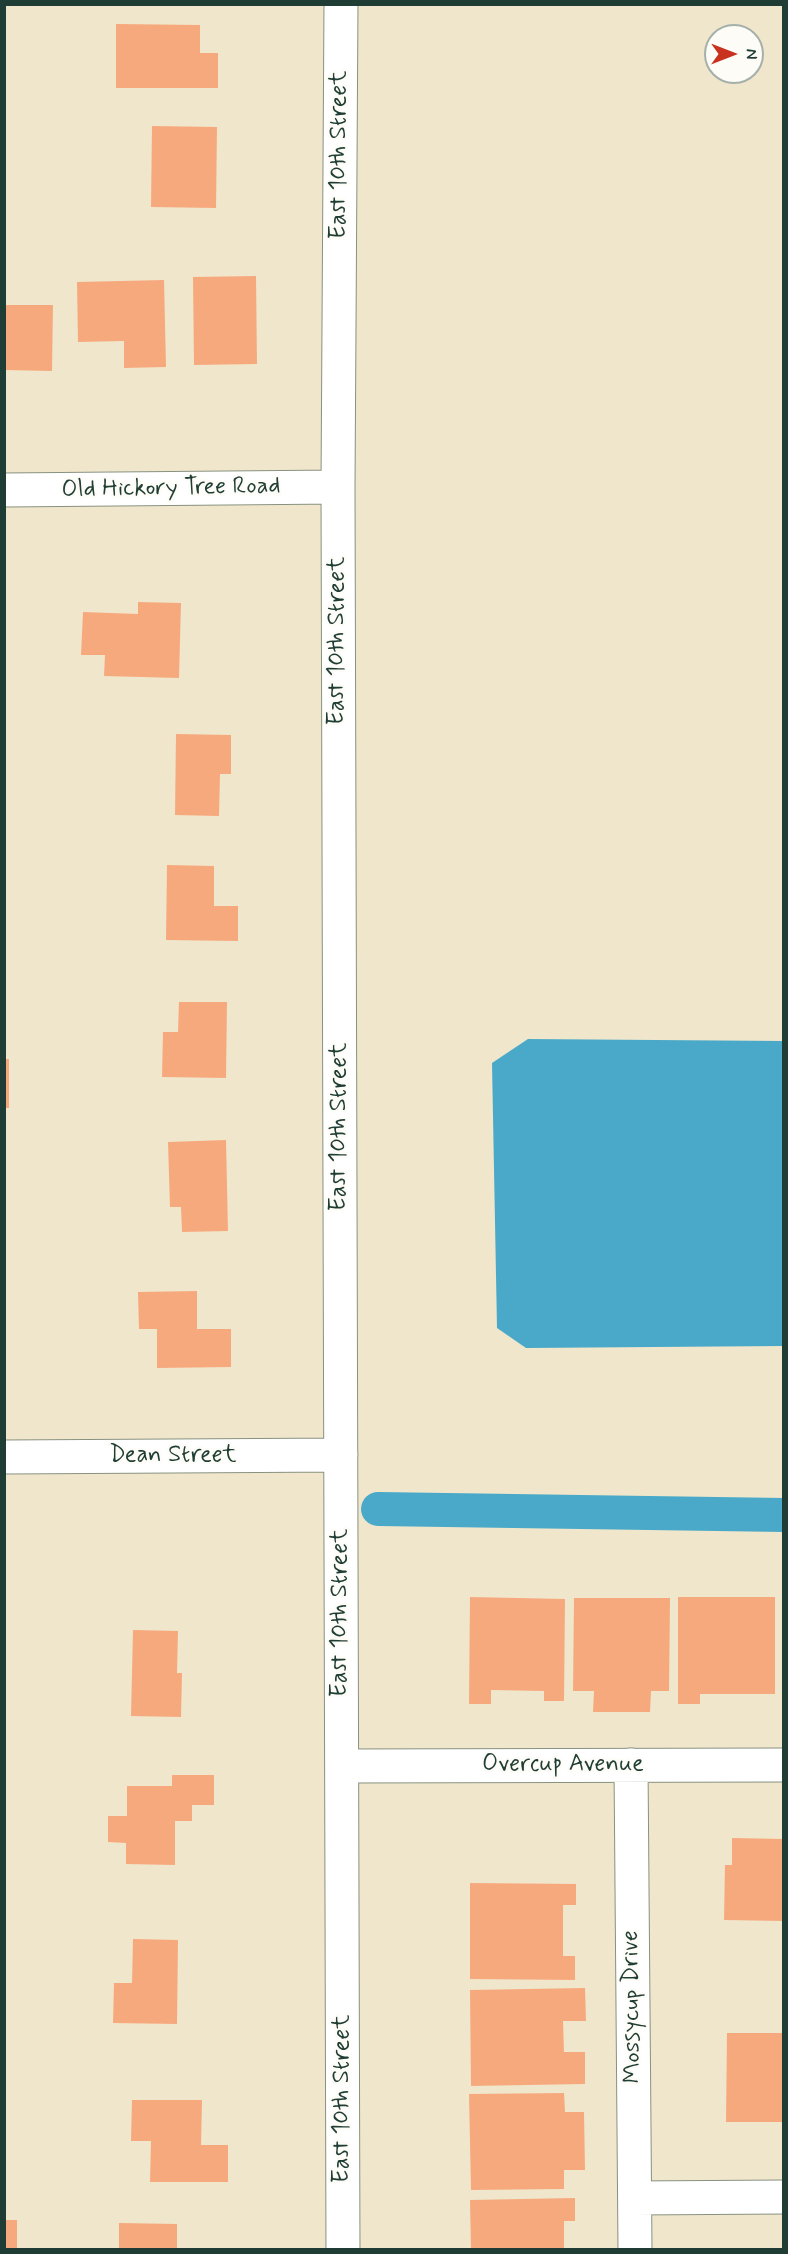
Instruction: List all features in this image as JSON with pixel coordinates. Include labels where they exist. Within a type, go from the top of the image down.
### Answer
[{"type":"street","name":"East 10th Street","points":[[341,4],[338,487],[343,2250]]},
{"type":"street","name":"Old Hickory Tree Road","points":[[4,490],[338,487]]},
{"type":"street","name":"Dean Street","points":[[4,1457],[341,1455]]},
{"type":"street","name":"Overcup Avenue","points":[[342,1766],[783,1764]]},
{"type":"street","name":"Mossycup Drive","points":[[631,1765],[635,2250]]},
{"type":"street","points":[[635,2198],[783,2197]]},
{"type":"water","points":[[528,1039],[783,1041],[783,1346],[526,1348],[497,1328],[492,1063]]},
{"type":"building","points":[[116,24],[200,25],[200,53],[218,53],[218,88],[116,88]]},
{"type":"building","points":[[152,126],[217,127],[216,208],[151,207]]},
{"type":"building","points":[[256,276],[257,364],[194,365],[193,277]]},
{"type":"building","points":[[164,280],[166,367],[124,368],[124,341],[78,342],[77,282]]},
{"type":"building","points":[[4,305],[53,305],[52,371],[4,370]]},
{"type":"building","points":[[138,602],[181,603],[179,678],[104,676],[105,655],[81,655],[83,612],[138,614]]},
{"type":"building","points":[[176,734],[231,735],[231,774],[220,774],[219,816],[175,815]]},
{"type":"building","points":[[167,865],[214,866],[214,906],[238,906],[238,941],[166,940]]},
{"type":"building","points":[[179,1002],[227,1002],[226,1078],[162,1077],[163,1032],[178,1032]]},
{"type":"building","points":[[4,1059],[9,1059],[9,1108],[4,1108]]},
{"type":"building","points":[[226,1140],[228,1231],[182,1232],[181,1207],[170,1207],[168,1142]]},
{"type":"building","points":[[197,1291],[197,1329],[231,1329],[231,1367],[157,1368],[157,1329],[139,1329],[138,1292]]},
{"type":"building","points":[[470,1597],[565,1599],[564,1701],[544,1701],[544,1691],[491,1690],[491,1704],[469,1704]]},
{"type":"building","points":[[678,1597],[775,1597],[775,1694],[700,1694],[700,1704],[678,1704]]},
{"type":"building","points":[[574,1598],[670,1598],[669,1691],[651,1691],[650,1712],[593,1712],[594,1691],[573,1691]]},
{"type":"building","points":[[133,1630],[178,1631],[177,1673],[182,1673],[181,1717],[131,1716]]},
{"type":"building","points":[[172,1775],[214,1775],[214,1805],[192,1805],[192,1821],[175,1821],[175,1865],[126,1864],[126,1843],[108,1842],[108,1816],[127,1816],[127,1786],[172,1786]]},
{"type":"building","points":[[732,1838],[784,1839],[784,1921],[724,1920],[725,1865],[732,1865]]},
{"type":"building","points":[[470,1883],[576,1884],[576,1905],[563,1905],[563,1956],[575,1956],[575,1980],[470,1979]]},
{"type":"building","points":[[133,1939],[178,1940],[177,2024],[113,2023],[114,1983],[132,1983]]},
{"type":"building","points":[[585,1988],[586,2021],[563,2021],[564,2052],[585,2052],[585,2084],[471,2086],[470,1990]]},
{"type":"building","points":[[727,2033],[784,2033],[784,2122],[726,2122]]},
{"type":"building","points":[[564,2093],[565,2112],[584,2112],[585,2170],[564,2170],[564,2189],[471,2190],[469,2094]]},
{"type":"building","points":[[132,2100],[202,2100],[201,2145],[228,2145],[228,2182],[150,2182],[151,2141],[131,2141]]},
{"type":"building","points":[[575,2198],[575,2221],[564,2221],[564,2250],[471,2250],[470,2200]]},
{"type":"building","points":[[4,2220],[17,2220],[17,2250],[4,2250]]},
{"type":"building","points":[[119,2223],[177,2224],[177,2250],[119,2250]]},
{"type":"waterway","points":[[378,1509],[784,1515]]}]
